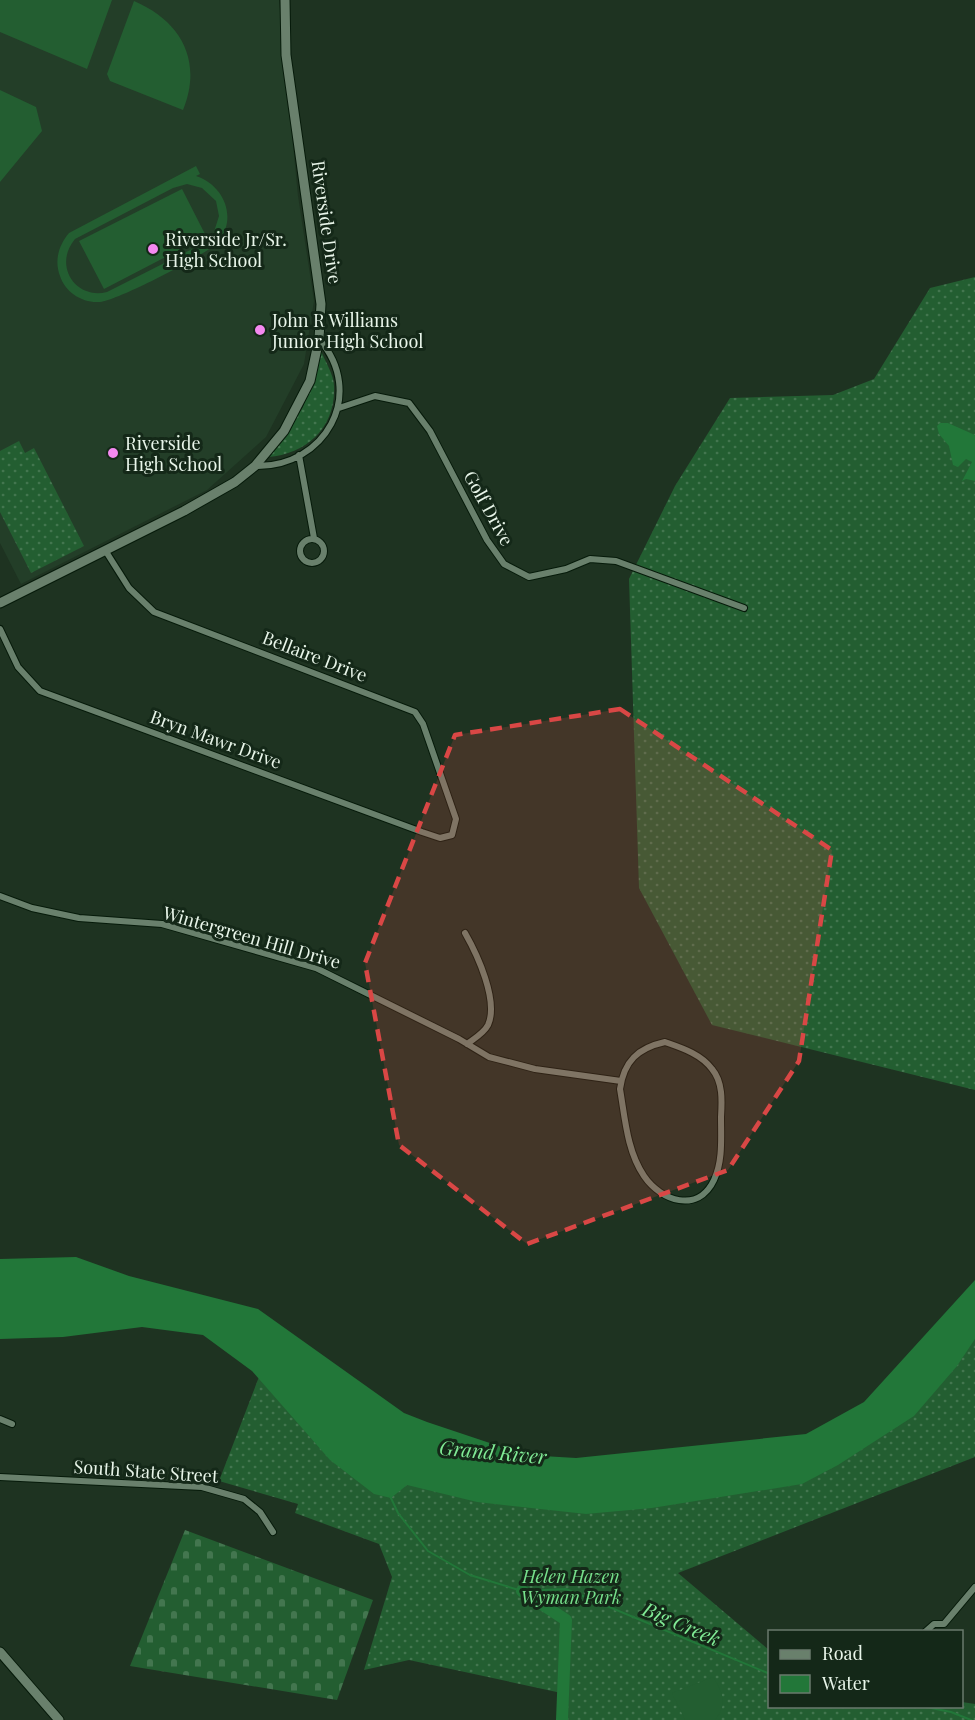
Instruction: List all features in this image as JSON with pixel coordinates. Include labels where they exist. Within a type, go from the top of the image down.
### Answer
[{"type":"main road","name":"Riverside Drive","points":[[0,603],[184,511],[235,482],[255,466],[284,431],[310,381],[319,339],[321,304],[286,55],[285,0]]},
{"type":"main road","points":[[0,1652],[59,1720]]},
{"type":"street","points":[[255,466],[267,466],[299,455],[329,433],[339,408],[336,367],[331,352],[319,339]]},
{"type":"street","name":"Golf Drive","points":[[339,408],[375,396],[409,403],[430,431],[492,548],[504,564],[529,577],[566,569],[590,559],[616,561],[744,608]]},
{"type":"street","points":[[299,455],[314,538]]},
{"type":"street","points":[[314,538],[321,542],[324,554],[319,561],[311,563],[303,560],[300,549],[306,540],[314,538]]},
{"type":"street","name":"Bellaire Drive","points":[[105,550],[129,588],[154,612],[415,711],[423,724],[454,809],[456,826],[452,835]]},
{"type":"street","name":"Bryn Mawr Drive","points":[[0,629],[18,667],[40,690],[422,832],[440,838],[452,835]]},
{"type":"street","name":"Wintergreen Hill Drive","points":[[0,896],[32,908],[80,918],[162,924],[316,968],[489,1057],[511,1064],[621,1081]]},
{"type":"street","points":[[465,933],[476,952],[491,1009],[489,1024],[483,1032],[467,1044]]},
{"type":"street","points":[[665,1042],[695,1055],[714,1070],[722,1093],[720,1160],[713,1182],[705,1192],[692,1199],[678,1201],[666,1198],[644,1176],[633,1154],[620,1089],[621,1081],[635,1054],[647,1046],[665,1042]]},
{"type":"street","points":[[0,1419],[12,1424]]},
{"type":"street","name":"South State Street","points":[[0,1477],[202,1487],[244,1499],[260,1512],[273,1532]]},
{"type":"street","points":[[944,1624],[975,1587]]},
{"type":"street","points":[[927,1630],[934,1624],[944,1624]]},
{"type":"street","points":[[944,1624],[947,1630]]},
{"type":"highlighted area","points":[[620,709],[832,850],[799,1061],[728,1170],[527,1244],[399,1145],[365,963],[455,735]]},
{"type":"shaded area","name":"Riverside Jr/Sr. High School","points":[[0,0],[279,0],[298,196],[314,301],[304,364],[266,437],[207,490],[21,584],[0,543]]},
{"type":"green space","points":[[0,0],[112,0],[87,69],[0,32]]},
{"type":"green space","points":[[134,1],[150,9],[164,20],[184,45],[189,59],[190,75],[189,92],[183,110],[110,81],[107,74]]},
{"type":"green space","points":[[0,90],[36,107],[42,131],[0,182]]},
{"type":"green space","points":[[196,166],[200,174],[196,176],[206,180],[221,195],[227,213],[224,233],[211,248],[141,286],[99,302],[86,301],[70,292],[62,282],[58,270],[58,259],[60,248],[69,233]],"holes":[[[187,184],[202,188],[216,201],[219,216],[213,235],[202,244],[107,292],[85,291],[71,278],[66,259],[75,239],[173,188]]]},
{"type":"green space","points":[[182,189],[206,236],[104,289],[79,241]]},
{"type":"green space","points":[[975,277],[975,1090],[712,1025],[639,888],[629,579],[675,486],[730,398],[833,395],[874,379],[930,288]]},
{"type":"green space","points":[[321,351],[334,382],[333,401],[324,426],[307,444],[282,455],[268,457],[303,407]]},
{"type":"green space","points":[[19,441],[25,453],[34,448],[84,546],[31,573],[0,512],[0,451]]},
{"type":"green space","name":"Helen Hazen Wyman Park","points":[[975,1309],[975,1457],[678,1573],[768,1649],[768,1708],[963,1708],[963,1702],[975,1704],[975,1720],[566,1720],[566,1694],[409,1660],[364,1670],[392,1577],[379,1544],[295,1513],[298,1504],[219,1481],[267,1356],[479,1461],[802,1456]]},
{"type":"green space","points":[[185,1530],[373,1600],[337,1700],[130,1666]]},
{"type":"green space","points":[[713,1677],[723,1698],[719,1714],[715,1720],[685,1720],[672,1693]]},
{"type":"water","points":[[940,423],[948,423],[975,435],[975,481],[966,479],[962,481],[972,462],[966,459],[958,467],[953,465],[949,446],[939,434],[937,426]]},
{"type":"water","name":"Grand River","points":[[76,1257],[129,1276],[258,1309],[404,1413],[526,1455],[576,1458],[806,1434],[864,1402],[975,1280],[975,1339],[957,1366],[914,1416],[838,1465],[802,1484],[652,1508],[586,1514],[477,1502],[407,1485],[391,1498],[374,1494],[330,1460],[252,1371],[203,1335],[142,1327],[63,1337],[0,1339],[0,1259]]},
{"type":"waterway","name":"Big Creek","points":[[390,1496],[398,1513],[428,1551],[470,1575],[522,1591],[566,1589],[768,1673]]},
{"type":"waterway","points":[[522,1591],[566,1620],[562,1720]]},
{"type":"waterway","name":"Big Creek","points":[[931,1708],[951,1712],[971,1720]]},
{"type":"place","name":"Riverside Jr/Sr. High School","points":[[153,249]]},
{"type":"place","name":"John R Williams Junior High School","points":[[260,330]]},
{"type":"place","name":"Riverside High School","points":[[113,453]]}]
